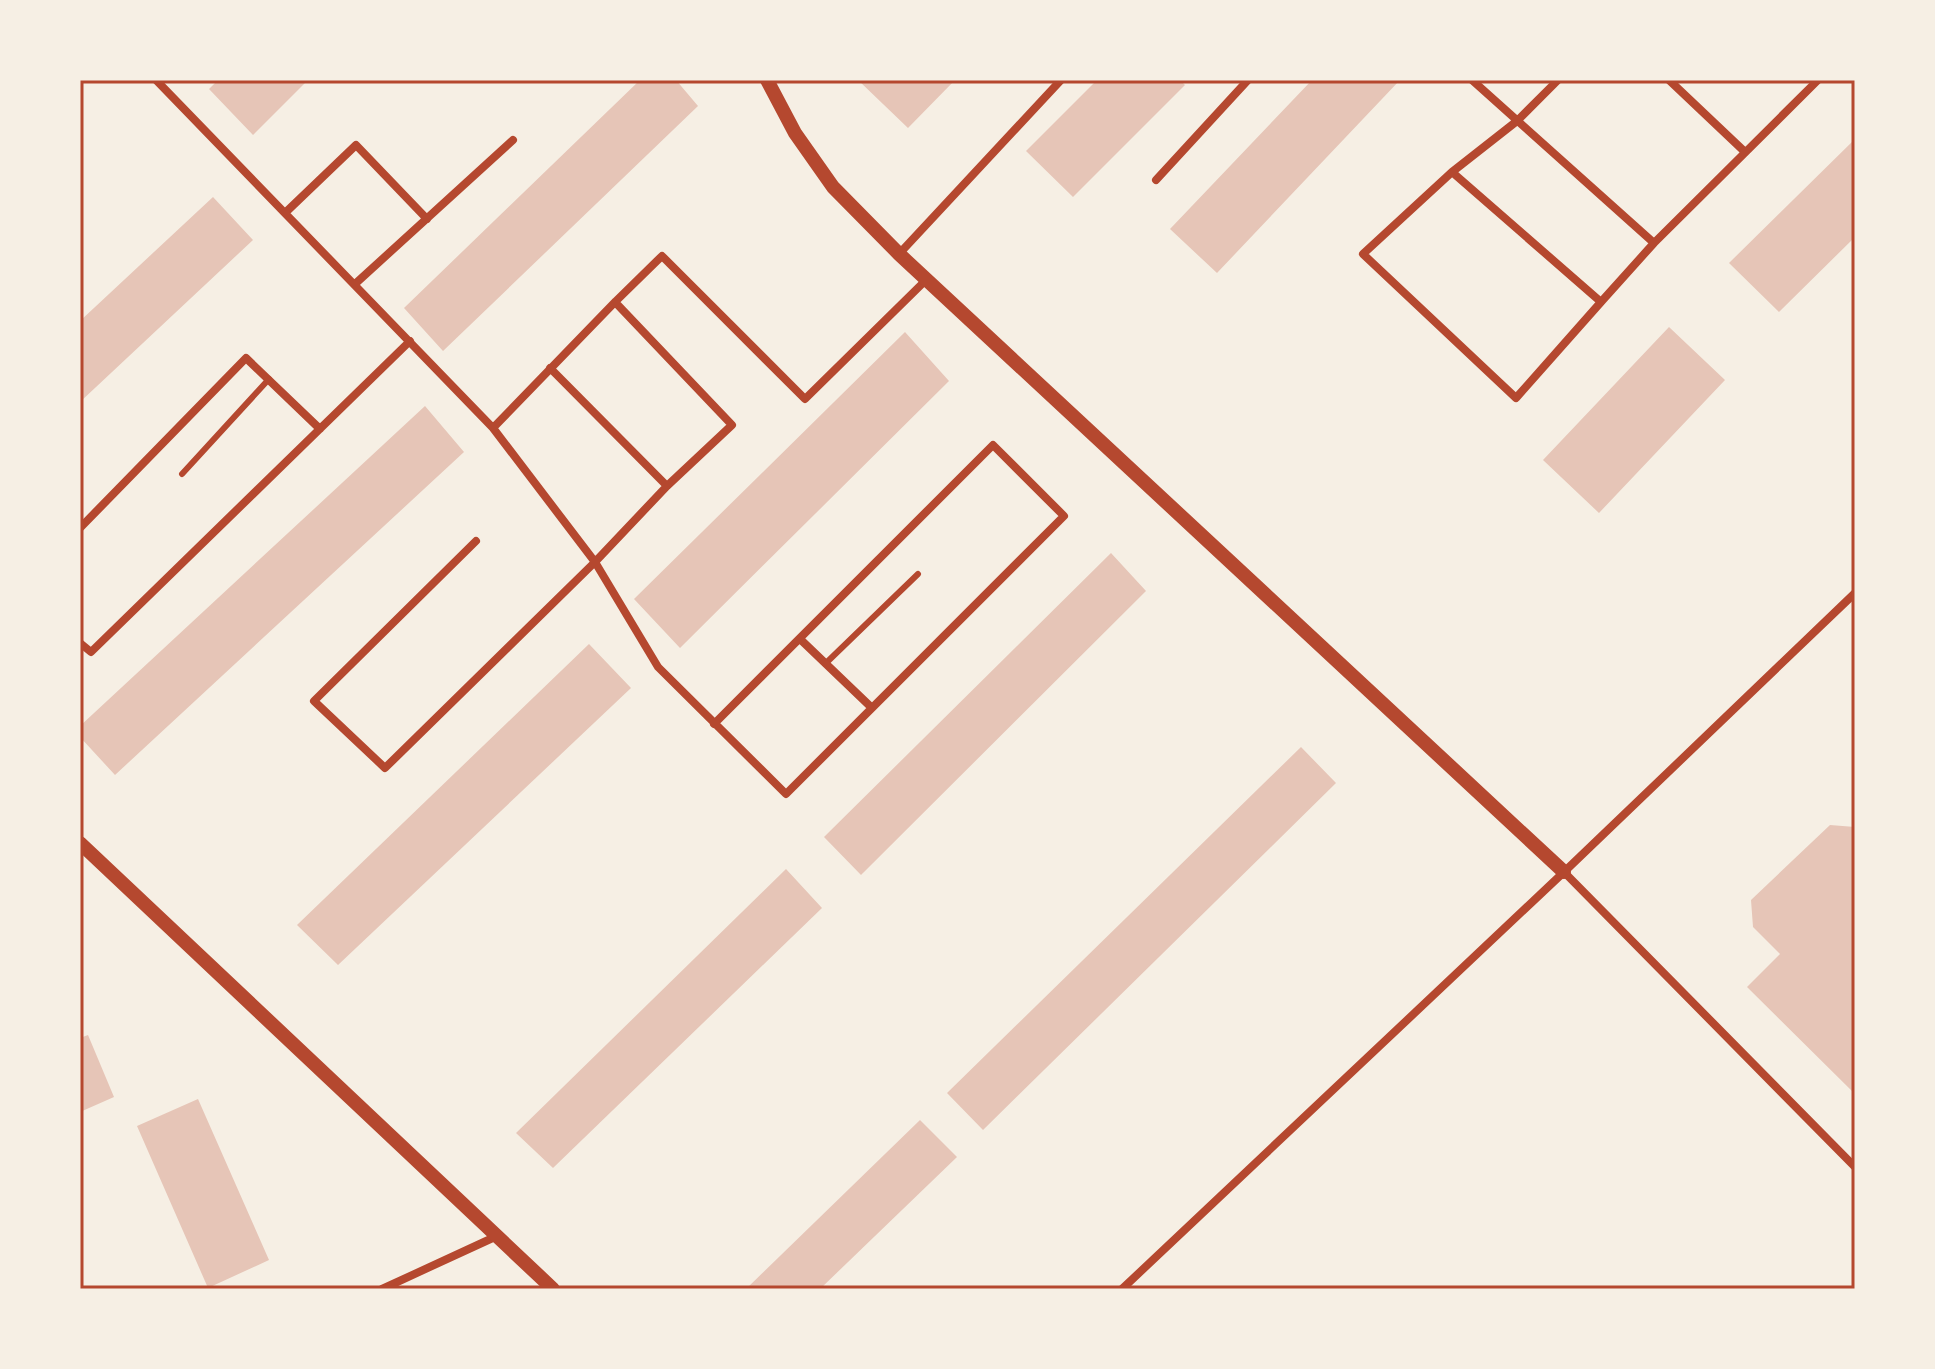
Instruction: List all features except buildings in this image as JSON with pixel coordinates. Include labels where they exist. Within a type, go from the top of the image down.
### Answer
[{"type":"street","points":[[156,80],[493,428],[595,562],[658,667],[714,724],[786,794],[1064,516],[993,445],[714,724]]},
{"type":"street","points":[[767,80],[795,133],[833,187],[899,254],[1564,872],[1855,1167]]},
{"type":"street","points":[[899,254],[1061,80]]},
{"type":"street","points":[[1156,180],[1248,80]]},
{"type":"street","points":[[1472,80],[1654,243]]},
{"type":"street","points":[[1558,80],[1517,121],[1452,172],[1363,254],[1516,398],[1654,243],[1818,80]]},
{"type":"street","points":[[1669,80],[1745,152]]},
{"type":"street","points":[[355,284],[513,140]]},
{"type":"street","points":[[285,213],[356,145],[427,219]]},
{"type":"street","points":[[1452,172],[1601,302]]},
{"type":"street","points":[[493,428],[662,256],[805,399],[926,280]]},
{"type":"street","points":[[476,541],[314,701],[385,768],[732,425],[615,302]]},
{"type":"street","points":[[80,643],[91,652],[410,341]]},
{"type":"street","points":[[80,528],[246,358],[320,429]]},
{"type":"street","points":[[550,368],[667,486]]},
{"type":"street","points":[[1122,1289],[1855,593]]},
{"type":"street","points":[[800,639],[872,708]]},
{"type":"street","points":[[80,843],[553,1289]]},
{"type":"street","points":[[382,1289],[498,1235]]},
{"type":"lane","points":[[182,474],[269,379]]},
{"type":"lane","points":[[825,664],[918,574]]}]
